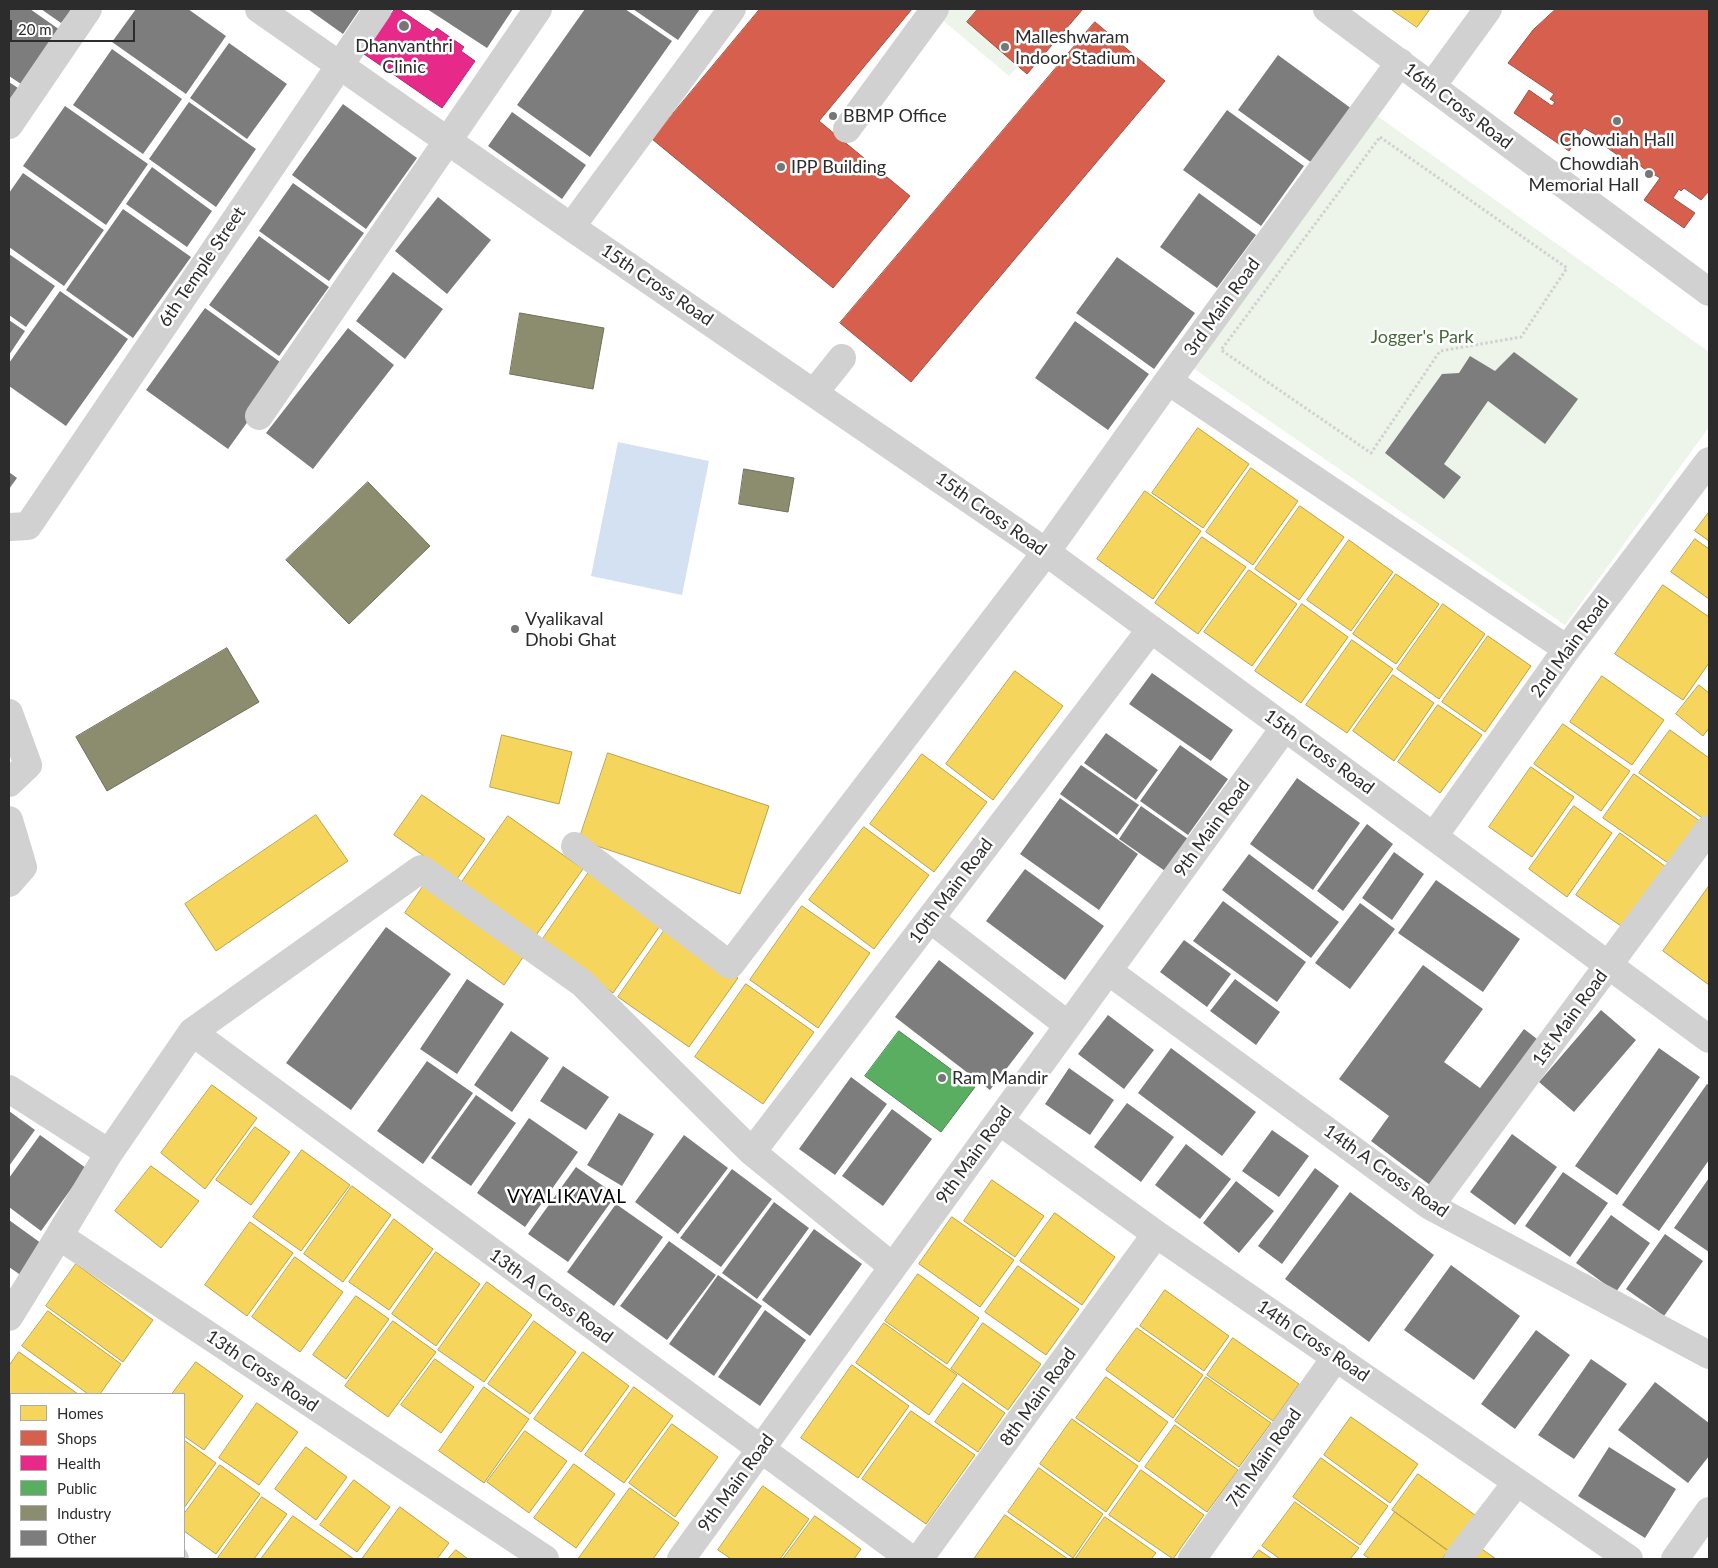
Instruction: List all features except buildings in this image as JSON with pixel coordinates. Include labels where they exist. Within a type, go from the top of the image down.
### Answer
[{"type":"street","points":[[9,125],[88,9]]},
{"type":"street","name":"15th Cross Road","points":[[259,9],[571,227],[1046,552],[1709,1039]]},
{"type":"street","name":"6th Temple Street","points":[[18,527],[378,9]]},
{"type":"street","points":[[259,416],[538,9]]},
{"type":"street","points":[[571,227],[732,9]]},
{"type":"street","points":[[847,129],[934,9]]},
{"type":"street","name":"16th Cross Road","points":[[1328,9],[1709,292]]},
{"type":"street","points":[[1432,86],[1488,9]]},
{"type":"street","name":"3rd Main Road","points":[[575,846],[730,965],[1046,552],[1400,62]]},
{"type":"street","points":[[814,393],[842,358]]},
{"type":"street","points":[[1168,381],[1568,649]]},
{"type":"street","name":"2nd Main Road","points":[[1434,836],[1568,649],[1709,461]]},
{"type":"street","name":"10th Main Road","points":[[752,1152],[1151,629]]},
{"type":"street","points":[[9,713],[28,765],[9,783]]},
{"type":"street","name":"9th Main Road","points":[[681,1559],[1285,727]]},
{"type":"street","points":[[9,820],[22,867],[9,883]]},
{"type":"street","name":"1st Main Road","points":[[1430,1206],[1709,829]]},
{"type":"street","points":[[9,1317],[109,1153],[192,1032],[421,869],[582,983],[752,1152],[893,1267]]},
{"type":"street","points":[[930,918],[1068,1025]]},
{"type":"street","name":"14th A Cross Road","points":[[1108,971],[1430,1206],[1709,1354]]},
{"type":"street","name":"13th A Cross Road","points":[[192,1032],[911,1559]]},
{"type":"street","points":[[9,1088],[109,1153]]},
{"type":"street","name":"14th Cross Road","points":[[999,1121],[1156,1234],[1629,1559]]},
{"type":"street","name":"8th Main Road","points":[[920,1559],[1156,1234]]},
{"type":"street","name":"13th Cross Road","points":[[59,1236],[545,1559]]},
{"type":"street","name":"7th Main Road","points":[[1192,1559],[1336,1357]]},
{"type":"street","points":[[1458,1559],[1517,1482]]},
{"type":"street","points":[[1674,1559],[1709,1511]]},
{"type":"path","points":[[1380,137],[1568,268],[1521,337],[1440,351],[1371,453],[1221,350],[1380,137]]},
{"type":"green space","name":"Malleshwaram Indoor Stadium","points":[[946,9],[1069,9],[1009,76],[939,17]]},
{"type":"green space","name":"Jogger's Park","points":[[1373,113],[1709,352],[1709,427],[1565,625],[1193,368]]},
{"type":"water","points":[[618,442],[709,461],[682,595],[591,576]]},
{"type":"place","name":"Dhanvanthri Clinic","points":[[404,26]]},
{"type":"place","name":"Malleshwaram Indoor Stadium","points":[[1005,47]]},
{"type":"place","name":"BBMP Office","points":[[833,116]]},
{"type":"place","name":"Chowdiah Hall","points":[[1617,121]]},
{"type":"place","name":"IPP Building","points":[[781,167]]},
{"type":"place","name":"Chowdiah Memorial Hall","points":[[1649,174]]},
{"type":"place","name":"Vyalikaval Dhobi Ghat","points":[[515,629]]},
{"type":"place","name":"Ram Mandir","points":[[942,1078]]},
{"type":"district","name":"VYALIKAVAL","points":[[567,1197]]}]
